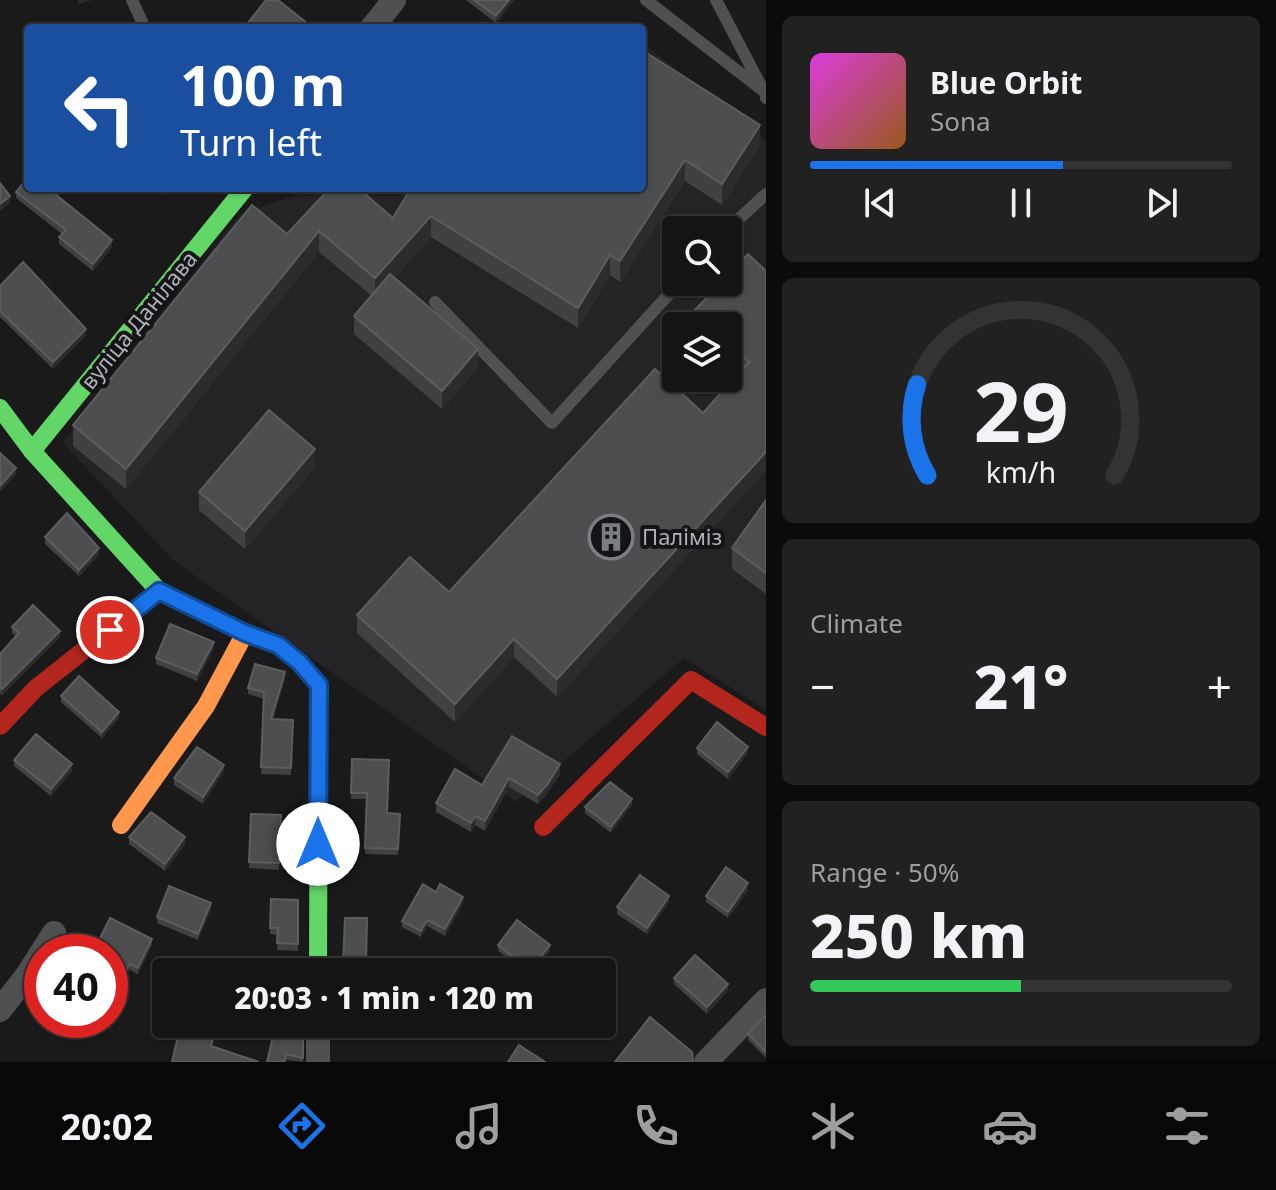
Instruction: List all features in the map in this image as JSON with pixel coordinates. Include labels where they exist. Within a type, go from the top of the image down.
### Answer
[{"type":"street","points":[[375,24],[394,0]]},
{"type":"street","name":"вуліца Данілава","points":[[32,451],[242,192]]},
{"type":"street","points":[[0,408],[32,451],[159,591],[245,633],[278,645],[300,663],[319,685],[318,958]]},
{"type":"street","points":[[0,726],[36,688],[159,591]]},
{"type":"street","points":[[121,825],[206,706],[245,633]]},
{"type":"street","points":[[543,827],[691,680],[766,727]]},
{"type":"street","points":[[0,1010],[54,933]]},
{"type":"street","points":[[706,1062],[766,1000]]},
{"type":"street","points":[[318,1038],[318,1062]]},
{"type":"lane","points":[[132,0],[143,24]]},
{"type":"lane","points":[[646,0],[765,95]]},
{"type":"lane","points":[[716,0],[765,95]]},
{"type":"lane","points":[[742,216],[766,194]]},
{"type":"lane","points":[[435,302],[552,423],[667,296]]},
{"type":"shaded area","points":[[646,45],[766,141],[766,710],[684,658],[516,802],[174,561],[63,443],[239,215],[305,192],[646,192]]},
{"type":"building","points":[[266,0],[278,0],[308,24],[247,24]]},
{"type":"building","points":[[474,0],[509,0],[496,16]]},
{"type":"building","points":[[646,53],[760,125],[722,184],[685,160],[620,261],[610,255],[578,308],[431,216],[375,278],[319,231],[126,469],[73,425],[252,205],[287,234],[326,192],[363,192],[393,218],[409,192],[646,192]]},
{"type":"building","points":[[24,182],[24,192],[57,192],[55,194],[112,240],[93,264],[59,237],[66,230],[16,192]]},
{"type":"building","points":[[0,183],[10,196],[0,204]]},
{"type":"building","name":"Паліміз","points":[[748,254],[766,271],[766,452],[557,679],[514,639],[455,704],[357,615],[410,557],[449,592],[655,369],[662,375],[662,392],[680,392],[703,413],[722,392],[742,392],[742,370],[749,362],[742,356],[742,312],[694,311],[708,296],[742,296],[742,260]]},
{"type":"building","points":[[23,262],[86,329],[53,362],[0,311],[0,286]]},
{"type":"building","points":[[390,274],[478,349],[442,391],[354,316]]},
{"type":"building","points":[[269,410],[315,449],[245,531],[199,492]]},
{"type":"building","points":[[0,453],[16,468],[0,486]]},
{"type":"building","points":[[766,500],[766,573],[732,548]]},
{"type":"building","points":[[67,513],[99,548],[79,570],[45,537]]},
{"type":"building","points":[[33,605],[60,631],[2,689],[0,654],[19,633],[12,627]]},
{"type":"building","points":[[170,624],[214,642],[197,674],[156,658]]},
{"type":"building","points":[[255,664],[285,672],[271,719],[293,720],[291,768],[261,767],[264,692],[248,688]]},
{"type":"building","points":[[79,676],[119,712],[102,732],[61,696]]},
{"type":"building","points":[[717,722],[748,747],[728,772],[697,748]]},
{"type":"building","points":[[36,734],[72,764],[51,789],[14,760]]},
{"type":"building","points":[[512,736],[560,764],[538,795],[509,778],[485,821],[475,816],[471,823],[436,803],[455,769],[482,785]]},
{"type":"building","points":[[197,747],[224,765],[203,797],[174,778]]},
{"type":"building","points":[[352,759],[389,760],[387,813],[400,814],[398,849],[365,848],[367,793],[351,793]]},
{"type":"building","points":[[610,782],[632,799],[611,827],[585,807]]},
{"type":"building","points":[[151,812],[185,837],[165,864],[129,837]]},
{"type":"building","points":[[251,814],[281,815],[279,863],[249,862]]},
{"type":"building","points":[[726,867],[748,883],[728,912],[706,896]]},
{"type":"building","points":[[640,875],[669,896],[647,928],[617,907]]},
{"type":"building","points":[[423,884],[436,892],[440,884],[463,897],[445,929],[427,920],[421,931],[402,921]]},
{"type":"building","points":[[169,886],[211,903],[198,934],[157,917]]},
{"type":"building","points":[[271,899],[298,900],[298,944],[277,943],[278,928],[270,928]]},
{"type":"building","points":[[110,918],[152,939],[138,968],[130,964],[128,968],[128,934],[102,934]]},
{"type":"building","points":[[345,918],[367,918],[366,958],[343,958]]},
{"type":"building","points":[[517,920],[550,945],[540,958],[515,958],[498,945]]},
{"type":"building","points":[[695,955],[728,984],[707,1007],[674,978]]},
{"type":"building","points":[[766,1015],[766,1052],[748,1034]]},
{"type":"building","points":[[650,1017],[692,1052],[693,1062],[615,1062]]},
{"type":"building","points":[[178,1038],[208,1038],[213,1039],[211,1046],[259,1062],[172,1062]]},
{"type":"building","points":[[273,1038],[303,1038],[303,1058],[286,1054],[284,1062],[267,1062]]},
{"type":"building","points":[[519,1045],[545,1062],[508,1062]]},
{"type":"traffic: fast","points":[[32,451],[242,192]]},
{"type":"traffic: fast","points":[[0,408],[32,451],[159,591],[245,633],[278,645],[300,663],[319,685],[318,958]]},
{"type":"traffic: slow","points":[[121,825],[206,706],[245,633]]},
{"type":"traffic: jam","points":[[0,726],[36,688],[159,591]]},
{"type":"traffic: jam","points":[[543,827],[691,680],[766,727]]},
{"type":"place","name":"Паліміз","points":[[611,537]]},
{"type":"route","points":[[110,630],[159,591],[245,633],[278,645],[300,663],[319,685],[318,844]]}]
